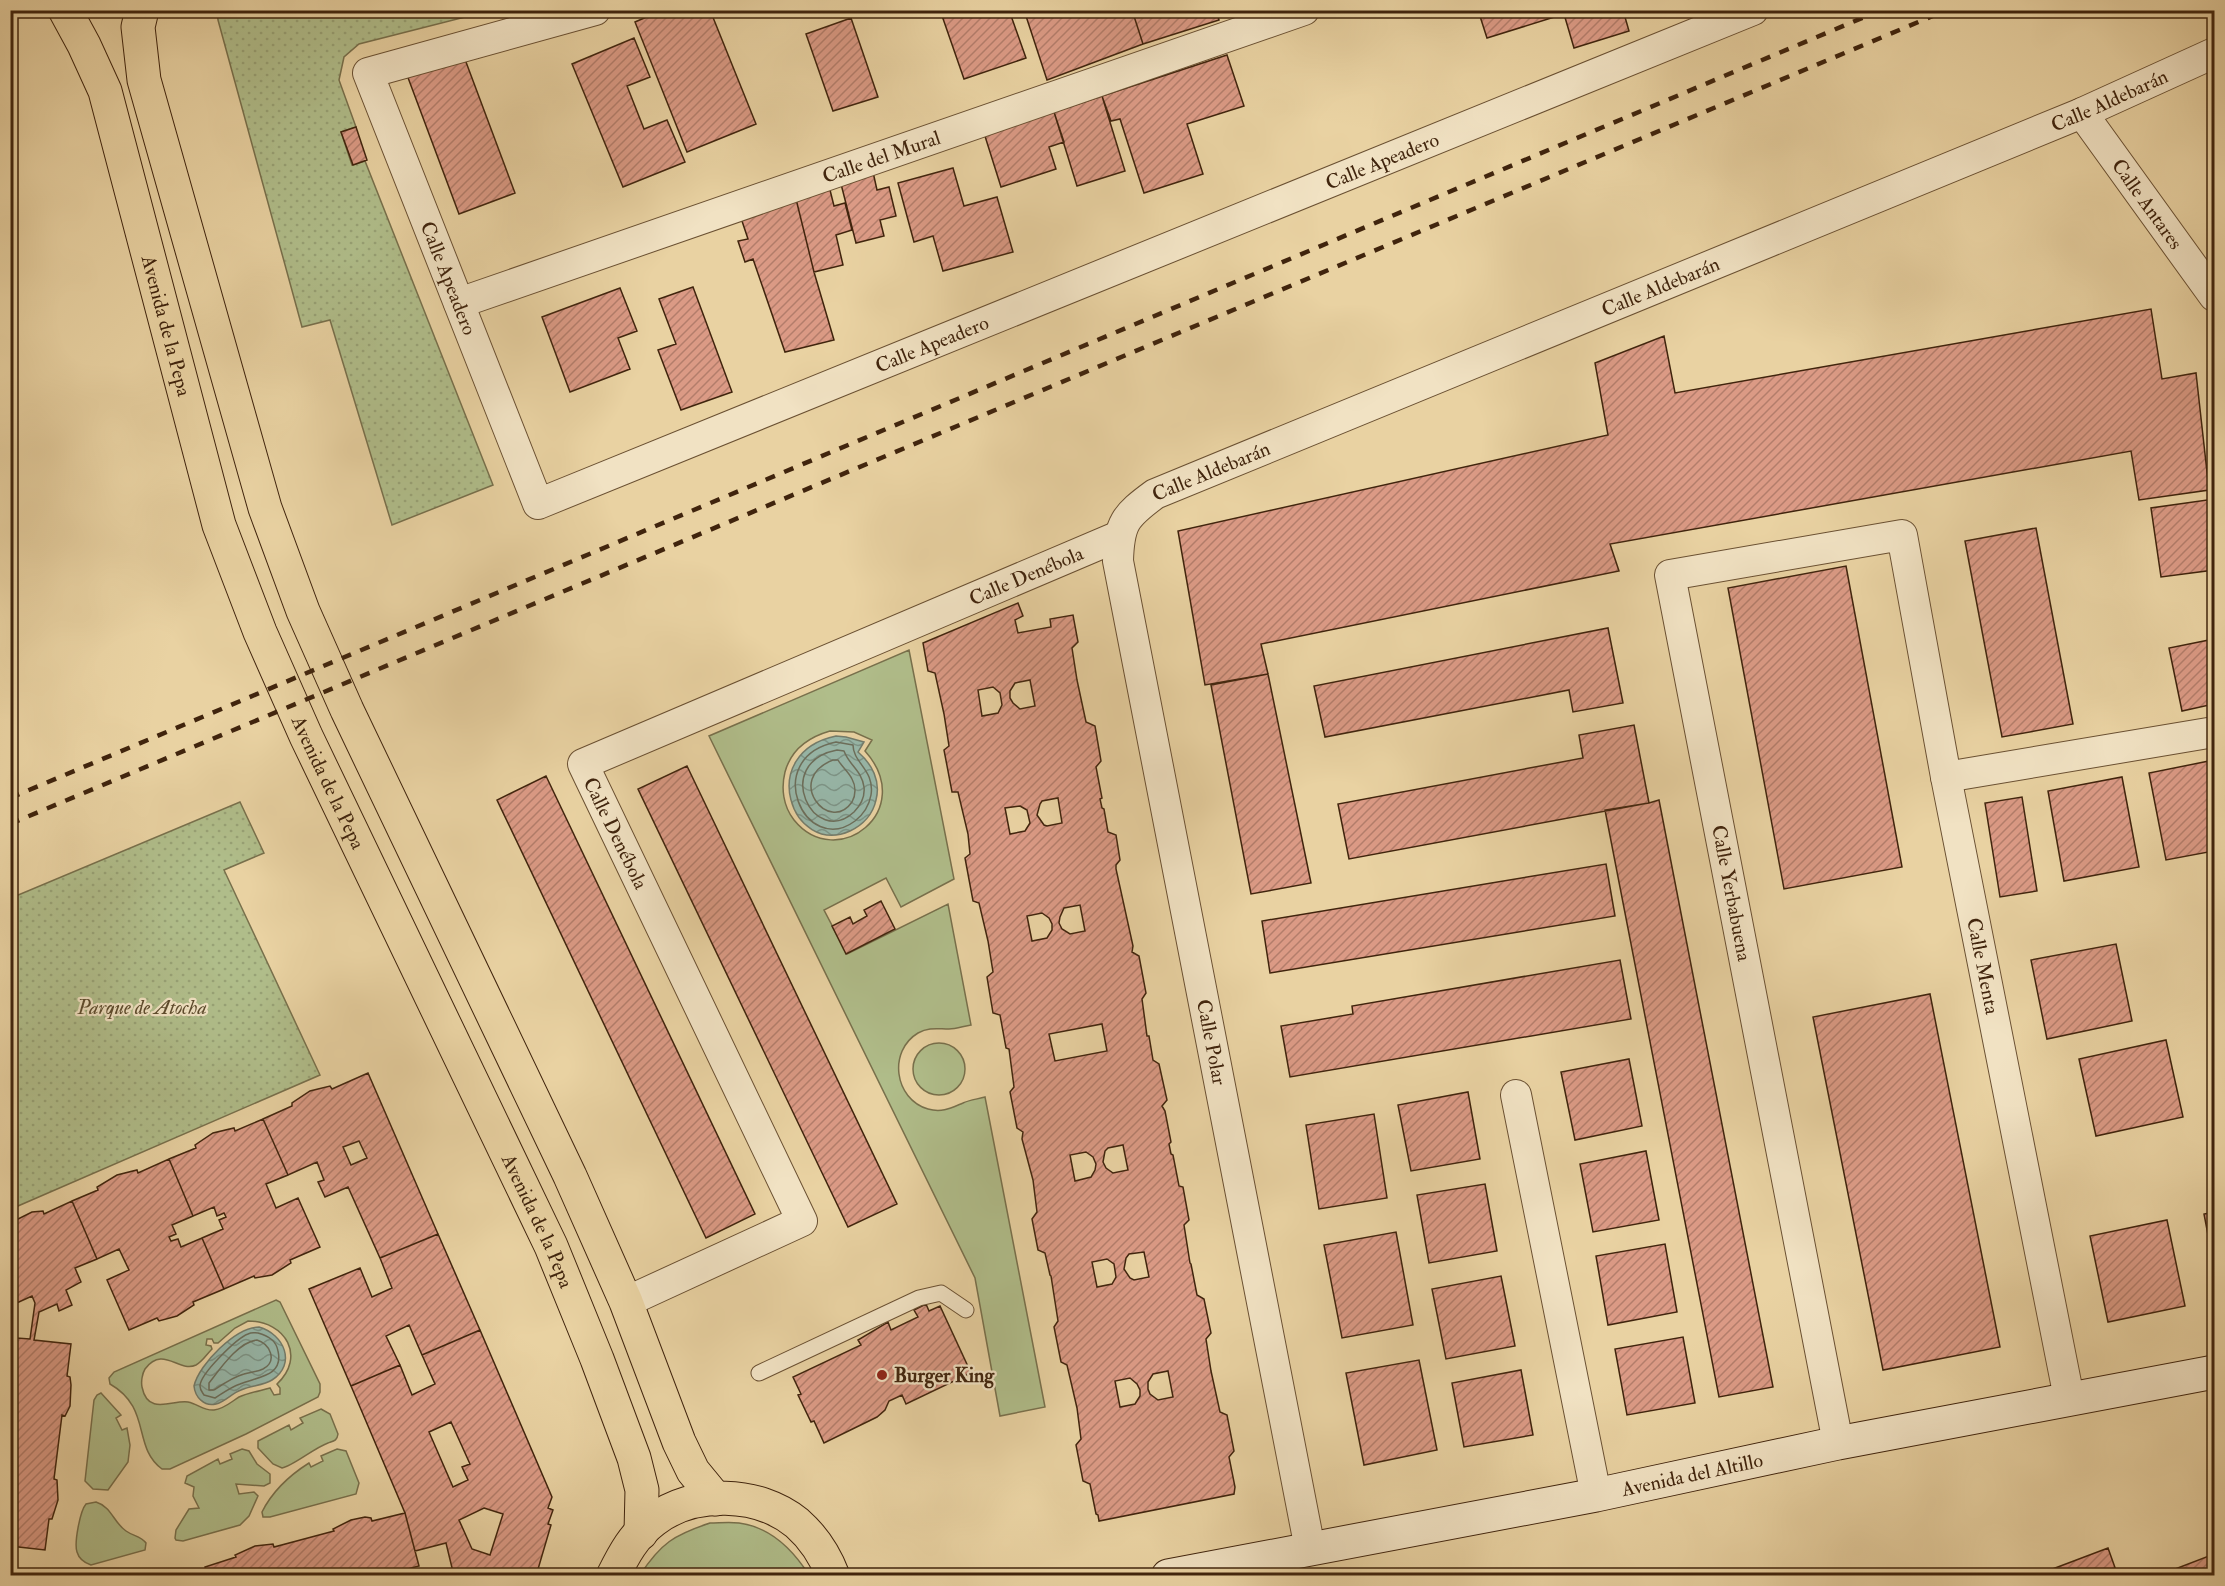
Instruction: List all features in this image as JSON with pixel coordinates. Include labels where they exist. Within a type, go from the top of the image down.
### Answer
[{"type":"main road","name":"Avenida de la Pepa","points":[[65,10],[105,91],[219,525],[260,632],[306,736],[550,1246],[597,1359],[634,1458],[642,1490],[641,1533]]},
{"type":"main road","points":[[142,10],[138,27],[144,80],[265,508],[303,611],[347,710],[570,1176],[626,1302],[679,1442],[693,1471],[716,1499]]},
{"type":"main road","points":[[613,1575],[628,1546],[654,1520],[688,1503],[726,1497],[763,1504],[796,1522],[823,1552],[833,1575]]},
{"type":"street","points":[[505,22],[595,10]]},
{"type":"street","name":"Calle del Mural","points":[[459,303],[1304,10]]},
{"type":"street","name":"Calle Apeadero","points":[[505,22],[368,73],[538,504],[1753,10]]},
{"type":"street","name":"Calle Aldebarán","points":[[1119,536],[1132,510],[1155,494],[2082,113],[2214,53]]},
{"type":"street","name":"Calle Antares","points":[[2082,113],[2214,296]]},
{"type":"street","name":"Calle Menta","points":[[1902,535],[1946,777],[2069,1398]]},
{"type":"street","name":"Calle Yerbabuena","points":[[1838,1443],[1670,575],[1902,535]]},
{"type":"street","name":"Calle Denébola","points":[[626,1302],[802,1221],[583,764],[1119,536]]},
{"type":"street","name":"Calle Polar","points":[[1119,536],[1118,561],[1310,1549]]},
{"type":"street","points":[[1946,777],[2214,732]]},
{"type":"street","points":[[1516,1095],[1596,1495]]},
{"type":"street","name":"Avenida del Altillo","points":[[1168,1575],[1596,1495],[1838,1443],[2214,1372]]},
{"type":"lane","points":[[759,1373],[920,1298],[941,1293],[966,1310]]},
{"type":"green space","points":[[217,11],[476,11],[477,14],[359,44],[344,57],[339,80],[356,127],[341,132],[352,165],[365,161],[493,485],[392,525],[330,320],[302,327]]},
{"type":"green space","points":[[909,650],[954,879],[901,907],[886,878],[824,910],[847,954],[948,904],[971,1025],[952,1029],[929,1029],[918,1033],[908,1041],[902,1051],[899,1074],[908,1095],[917,1104],[928,1109],[946,1109],[985,1097],[1045,1407],[1000,1416],[975,1278],[709,736]],"holes":[[[830,731],[854,732],[872,740],[865,751],[879,773],[882,794],[877,813],[866,828],[849,837],[831,840],[812,835],[794,820],[785,803],[783,784],[788,764],[796,751],[815,737]]]},
{"type":"green space","name":"Parque de Atocha","points":[[240,802],[264,853],[224,870],[320,1075],[11,1209],[11,898]]},
{"type":"green space","points":[[934,1043],[944,1043],[958,1050],[965,1069],[958,1088],[944,1095],[934,1095],[924,1091],[917,1084],[913,1074],[913,1064],[917,1054],[924,1047]]},
{"type":"green space","points":[[276,1300],[280,1302],[320,1384],[320,1392],[318,1397],[246,1434],[170,1469],[162,1469],[147,1450],[132,1404],[110,1384],[109,1378],[114,1372]],"holes":[[[248,1321],[273,1327],[282,1334],[291,1352],[286,1374],[277,1384],[280,1394],[274,1395],[270,1388],[239,1397],[224,1407],[214,1410],[188,1402],[156,1404],[150,1402],[145,1396],[142,1378],[145,1369],[152,1362],[165,1359],[183,1366],[196,1365],[212,1349],[211,1346],[206,1345],[207,1339],[218,1343],[235,1328]]]},
{"type":"green space","points":[[101,1393],[121,1415],[116,1418],[122,1430],[127,1428],[130,1445],[128,1462],[108,1490],[93,1489],[85,1481],[94,1400]]},
{"type":"green space","points":[[321,1409],[330,1414],[338,1434],[335,1440],[282,1468],[273,1464],[258,1448],[258,1441],[289,1425],[291,1430],[303,1423],[300,1418]]},
{"type":"green space","points":[[242,1449],[249,1451],[257,1464],[270,1474],[270,1483],[264,1486],[236,1484],[239,1494],[254,1492],[258,1496],[249,1516],[240,1525],[183,1541],[176,1540],[176,1530],[189,1509],[199,1508],[193,1496],[194,1487],[185,1483],[187,1476],[218,1459],[220,1464],[232,1459],[230,1454]]},
{"type":"green space","points":[[337,1449],[346,1451],[359,1483],[356,1494],[263,1517],[262,1512],[266,1505],[288,1479],[309,1463],[311,1467],[323,1461],[321,1456]]},
{"type":"green space","points":[[96,1502],[106,1507],[126,1531],[144,1541],[145,1550],[91,1565],[84,1562],[76,1548],[80,1520],[86,1504]]},
{"type":"green space","points":[[710,1523],[739,1523],[761,1529],[780,1541],[809,1575],[640,1575],[655,1555],[669,1542]]},
{"type":"water","points":[[836,736],[864,742],[858,752],[874,773],[877,793],[870,814],[859,826],[850,831],[829,835],[812,830],[799,817],[791,800],[790,780],[796,762],[811,746]]},
{"type":"water","points":[[259,1327],[275,1336],[281,1343],[285,1358],[280,1373],[268,1382],[238,1391],[219,1403],[212,1405],[204,1403],[196,1394],[194,1386],[203,1368],[230,1340],[240,1333]]},
{"type":"building","points":[[663,10],[710,10],[756,124],[687,152],[635,22]]},
{"type":"building","points":[[940,10],[1009,10],[1026,58],[964,79]]},
{"type":"building","points":[[1024,10],[1132,10],[1143,44],[1047,80]]},
{"type":"building","points":[[1132,10],[1216,10],[1219,20],[1143,44]]},
{"type":"building","points":[[1478,10],[1623,10],[1629,31],[1574,48],[1564,14],[1487,38]]},
{"type":"building","points":[[851,18],[878,97],[833,111],[806,34]]},
{"type":"building","points":[[634,38],[650,77],[627,86],[644,129],[667,120],[685,162],[623,187],[572,64]]},
{"type":"building","points":[[463,54],[515,193],[459,214],[407,75]]},
{"type":"building","points":[[1227,55],[1244,106],[1187,124],[1203,174],[1144,193],[1120,119],[1111,121],[1102,96]]},
{"type":"building","points":[[1102,96],[1125,171],[1077,186],[1054,112]]},
{"type":"building","points":[[1054,112],[1064,142],[1049,147],[1056,169],[1001,187],[984,133]]},
{"type":"building","points":[[356,127],[367,160],[353,165],[341,132]]},
{"type":"building","points":[[953,168],[964,206],[997,197],[1013,252],[943,271],[933,236],[914,242],[898,183]]},
{"type":"building","points":[[873,172],[877,190],[889,187],[896,216],[880,220],[884,236],[856,243],[840,180]]},
{"type":"building","points":[[830,190],[834,206],[845,203],[852,230],[836,235],[843,265],[814,272],[796,199]]},
{"type":"building","points":[[796,199],[834,340],[785,352],[753,259],[745,262],[738,241],[748,239],[740,215]]},
{"type":"building","points":[[693,287],[732,392],[681,410],[658,350],[676,344],[659,299]]},
{"type":"building","points":[[620,288],[637,331],[618,338],[630,369],[570,392],[542,317]]},
{"type":"building","points":[[2151,309],[2162,379],[2196,373],[2209,490],[2139,500],[2131,451],[1610,544],[1619,571],[1261,644],[1268,674],[1205,685],[1178,531],[1608,435],[1595,363],[1664,336],[1675,393]]},
{"type":"building","points":[[2214,499],[2214,570],[2161,577],[2151,508]]},
{"type":"building","points":[[2036,528],[2073,724],[2002,737],[1965,541]]},
{"type":"building","points":[[1846,566],[1902,867],[1784,889],[1728,588]]},
{"type":"building","points":[[1018,603],[1023,616],[1015,620],[1018,633],[1051,627],[1050,619],[1073,615],[1078,642],[1072,648],[1077,680],[1086,722],[1095,726],[1101,761],[1096,767],[1102,798],[1100,799],[1108,832],[1116,835],[1120,860],[1116,869],[1133,946],[1132,952],[1139,956],[1146,993],[1142,999],[1147,1036],[1149,1036],[1153,1060],[1159,1064],[1167,1100],[1162,1106],[1171,1142],[1169,1144],[1179,1186],[1183,1187],[1189,1220],[1184,1225],[1190,1263],[1197,1295],[1204,1299],[1211,1333],[1206,1339],[1211,1371],[1220,1412],[1227,1415],[1234,1451],[1229,1457],[1235,1487],[1234,1494],[1099,1521],[1090,1484],[1083,1481],[1076,1445],[1081,1439],[1077,1408],[1067,1365],[1061,1362],[1054,1327],[1058,1321],[1051,1276],[1045,1253],[1038,1250],[1032,1219],[1037,1212],[1033,1180],[1022,1139],[1023,1132],[1017,1128],[1010,1092],[1014,1087],[1009,1049],[1006,1048],[1000,1015],[993,1013],[987,977],[993,972],[988,941],[979,903],[973,901],[965,858],[970,854],[968,834],[958,792],[952,792],[944,750],[949,746],[944,714],[935,673],[928,671],[923,643]],"holes":[[[1030,680],[1035,706],[1020,709],[1010,698],[1010,691],[1015,683]],[[993,687],[1000,693],[1002,705],[998,713],[982,716],[978,690]],[[1058,798],[1062,823],[1047,826],[1037,815],[1042,801]],[[1020,806],[1027,810],[1030,823],[1025,831],[1010,834],[1005,808]],[[1080,905],[1085,931],[1070,934],[1062,929],[1059,923],[1064,908]],[[1042,913],[1049,918],[1052,930],[1047,938],[1032,941],[1027,916]],[[1102,1024],[1107,1051],[1055,1061],[1049,1034]],[[1123,1145],[1128,1170],[1113,1173],[1106,1168],[1103,1162],[1105,1151],[1108,1148]],[[1086,1152],[1093,1157],[1096,1164],[1091,1177],[1075,1181],[1070,1155]],[[1144,1252],[1149,1277],[1134,1280],[1124,1269],[1129,1254]],[[1107,1259],[1114,1264],[1116,1277],[1112,1284],[1097,1287],[1092,1262]],[[1168,1371],[1173,1397],[1158,1400],[1150,1394],[1148,1382],[1153,1374]],[[1130,1378],[1137,1384],[1140,1396],[1135,1404],[1120,1407],[1115,1381]]]},
{"type":"building","points":[[1608,628],[1623,703],[1573,712],[1569,690],[1325,737],[1314,686]]},
{"type":"building","points":[[2214,639],[2214,704],[2182,711],[2169,648]]},
{"type":"building","points":[[1268,674],[1311,883],[1251,894],[1211,685]]},
{"type":"building","points":[[1634,725],[1649,803],[1349,859],[1338,804],[1583,758],[1579,735]]},
{"type":"building","points":[[2214,760],[2214,851],[2166,860],[2149,773]]},
{"type":"building","points":[[687,766],[897,1204],[848,1227],[638,789]]},
{"type":"building","points":[[546,776],[755,1214],[706,1238],[497,800]]},
{"type":"building","points":[[2122,777],[2139,867],[2064,881],[2048,791]]},
{"type":"building","points":[[2022,797],[2037,891],[2000,897],[1985,803]]},
{"type":"building","points":[[1659,800],[1773,1387],[1719,1397],[1605,810]]},
{"type":"building","points":[[1606,864],[1615,916],[1270,973],[1262,921]]},
{"type":"building","points":[[881,901],[895,929],[846,954],[832,926],[850,917],[853,924],[867,916],[864,910]]},
{"type":"building","points":[[2116,944],[2132,1021],[2047,1039],[2031,960]]},
{"type":"building","points":[[1620,960],[1631,1019],[1290,1077],[1281,1026],[1353,1014],[1352,1006]]},
{"type":"building","points":[[1930,994],[2000,1347],[1883,1370],[1813,1017]]},
{"type":"building","points":[[2166,1040],[2183,1117],[2096,1136],[2079,1059]]},
{"type":"building","points":[[1629,1059],[1642,1126],[1575,1140],[1561,1072]]},
{"type":"building","points":[[368,1073],[438,1234],[380,1258],[348,1187],[325,1197],[318,1182],[324,1180],[317,1162],[288,1175],[263,1119],[292,1106],[292,1103],[310,1091],[330,1086],[332,1089]],"holes":[[[359,1141],[367,1158],[351,1165],[343,1147]]]},
{"type":"building","points":[[1468,1092],[1480,1159],[1411,1171],[1398,1105]]},
{"type":"building","points":[[1374,1114],[1387,1198],[1319,1209],[1306,1125]]},
{"type":"building","points":[[263,1119],[288,1175],[266,1184],[276,1208],[298,1198],[320,1247],[290,1260],[291,1263],[272,1275],[255,1278],[254,1276],[224,1289],[202,1238],[223,1229],[219,1220],[226,1217],[224,1213],[217,1216],[214,1207],[193,1216],[169,1159],[196,1148],[195,1145],[213,1133],[234,1128],[235,1131]]},
{"type":"building","points":[[1646,1151],[1659,1220],[1593,1232],[1580,1164]]},
{"type":"building","points":[[169,1159],[193,1216],[172,1225],[176,1234],[169,1237],[171,1241],[178,1239],[181,1247],[202,1238],[224,1289],[193,1302],[194,1305],[177,1316],[159,1321],[157,1318],[129,1330],[107,1280],[129,1270],[119,1249],[97,1259],[72,1201],[98,1190],[97,1187],[117,1175],[137,1170],[138,1173]]},
{"type":"building","points":[[1485,1184],[1497,1251],[1429,1263],[1417,1195]]},
{"type":"building","points":[[72,1201],[97,1259],[75,1268],[81,1282],[66,1290],[72,1305],[59,1311],[57,1304],[39,1312],[34,1340],[71,1344],[67,1376],[70,1377],[71,1385],[70,1406],[65,1416],[62,1415],[54,1479],[57,1480],[58,1500],[52,1519],[49,1519],[45,1550],[10,1546],[10,1362],[14,1363],[17,1338],[30,1339],[35,1303],[32,1296],[10,1306],[10,1287],[14,1286],[10,1279],[10,1223],[32,1212],[43,1211],[44,1214]]},
{"type":"building","points":[[2214,1212],[2214,1266],[2204,1214]]},
{"type":"building","points":[[2167,1220],[2185,1306],[2108,1322],[2090,1236]]},
{"type":"building","points":[[1396,1232],[1413,1325],[1342,1338],[1324,1245]]},
{"type":"building","points":[[438,1234],[480,1330],[422,1355],[409,1325],[386,1336],[400,1365],[351,1386],[309,1289],[360,1268],[372,1297],[392,1288],[380,1258]]},
{"type":"building","points":[[1665,1244],[1677,1312],[1608,1325],[1596,1256]]},
{"type":"building","points":[[1501,1276],[1515,1346],[1446,1359],[1432,1289]]},
{"type":"building","name":"Burger King","points":[[926,1304],[929,1311],[940,1306],[971,1373],[906,1404],[902,1395],[889,1401],[885,1410],[877,1417],[824,1443],[798,1395],[801,1394],[793,1377],[861,1345],[858,1340],[888,1322],[891,1330],[918,1317],[914,1310]]},
{"type":"building","points":[[480,1330],[552,1497],[548,1508],[553,1510],[548,1524],[551,1525],[536,1576],[454,1576],[446,1543],[415,1551],[405,1513],[351,1386],[400,1365],[412,1395],[435,1384],[422,1355]],"holes":[[[451,1422],[470,1464],[462,1467],[468,1480],[453,1487],[429,1432]],[[484,1508],[503,1514],[490,1555],[472,1549],[459,1520]]]},
{"type":"building","points":[[1683,1337],[1695,1403],[1627,1415],[1615,1349]]},
{"type":"building","points":[[1419,1360],[1437,1450],[1364,1465],[1346,1373]]},
{"type":"building","points":[[1521,1370],[1533,1435],[1464,1447],[1452,1383]]},
{"type":"building","points":[[405,1513],[419,1566],[388,1574],[388,1576],[207,1576],[205,1567],[236,1557],[235,1555],[255,1546],[273,1544],[274,1547],[334,1531],[333,1529],[351,1520],[365,1517],[371,1518],[372,1521]]},
{"type":"building","points":[[2108,1548],[2118,1576],[2034,1576]]},
{"type":"building","points":[[2214,1554],[2214,1576],[2157,1576]]},
{"type":"railway","points":[[10,798],[1881,10]]},
{"type":"railway","points":[[10,824],[1947,10]]},
{"type":"place","name":"Burger King","points":[[882,1375]]}]
